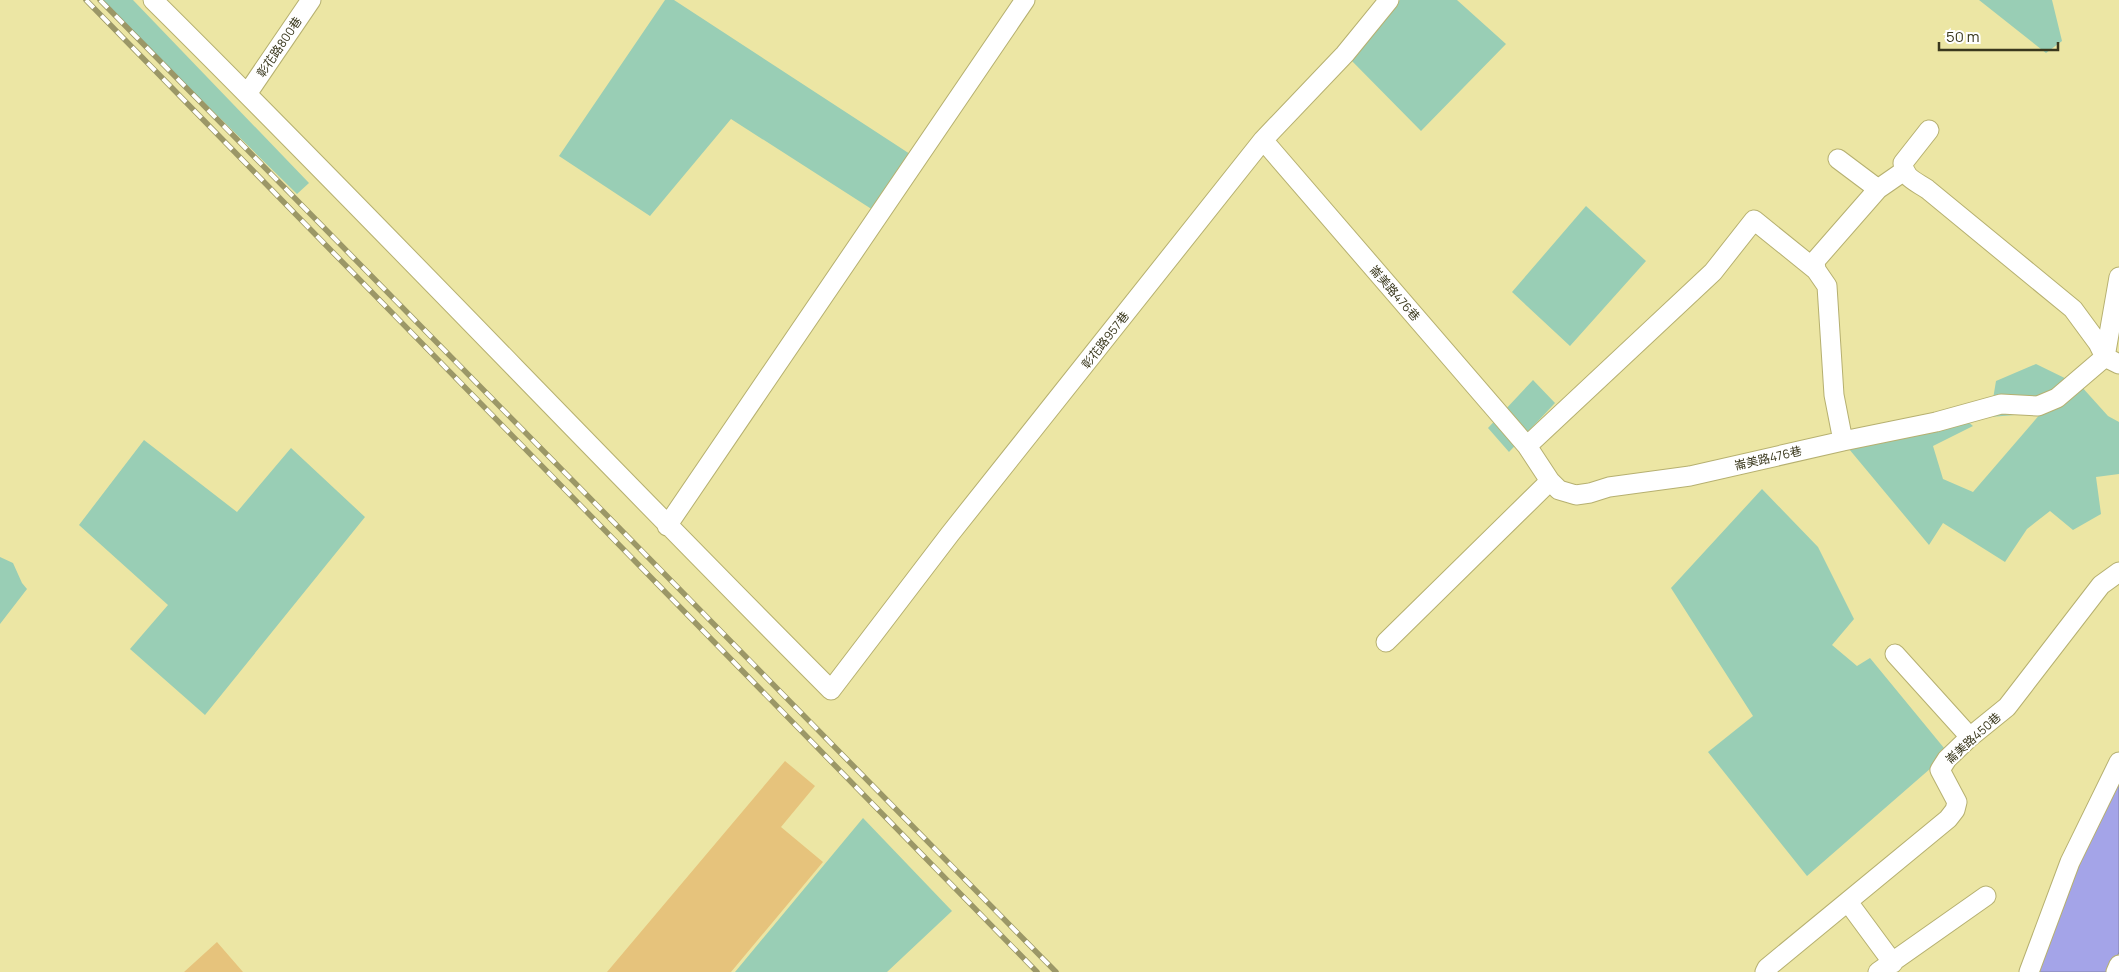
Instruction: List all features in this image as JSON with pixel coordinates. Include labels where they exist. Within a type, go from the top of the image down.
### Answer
[{"type":"street","points":[[153,0],[247,94],[667,526],[1025,0]]},
{"type":"street","name":"彰花路800巷","points":[[247,94],[311,0]]},
{"type":"street","name":"彰花路957巷","points":[[667,526],[831,690],[950,534],[1263,140],[1345,54],[1389,0]]},
{"type":"street","points":[[1929,130],[1903,162],[1904,171],[1908,177],[1927,189],[2073,309],[2112,360]]},
{"type":"street","name":"崙美路476巷","points":[[1263,140],[1527,446],[1550,481],[1559,490],[1576,495],[1609,487],[1690,476],[1842,440],[1936,422],[2001,404],[2038,406],[2058,398],[2112,360]]},
{"type":"street","points":[[1838,159],[1878,189]]},
{"type":"street","points":[[1816,270],[1814,261],[1878,189],[1904,171]]},
{"type":"street","points":[[1527,446],[1714,272],[1754,220],[1816,270],[1827,286],[1834,395],[1842,440]]},
{"type":"street","points":[[2112,360],[2119,277]]},
{"type":"street","points":[[1386,642],[1550,481]]},
{"type":"street","name":"崙美路450巷","points":[[1764,972],[1948,819],[1955,810],[1957,802],[1940,770],[1947,759],[1970,737],[2007,707],[2101,586],[2119,572]]},
{"type":"street","points":[[1895,654],[1970,737]]},
{"type":"street","points":[[2029,972],[2070,862],[2119,762]]},
{"type":"street","points":[[1848,902],[1885,967],[1986,896]]},
{"type":"street","points":[[2116,972],[2119,966]]},
{"type":"green space","points":[[100,0],[133,0],[309,183],[297,194]]},
{"type":"green space","points":[[665,0],[674,0],[910,154],[873,210],[731,119],[650,216],[559,156]]},
{"type":"green space","points":[[1400,0],[1457,0],[1506,44],[1421,131],[1349,58]]},
{"type":"green space","points":[[1979,0],[2052,0],[2062,41],[2046,53]]},
{"type":"green space","points":[[1586,206],[1646,261],[1570,346],[1512,292]]},
{"type":"green space","points":[[2036,364],[2081,386],[2108,416],[2119,422],[2119,474],[2096,477],[2101,514],[2073,530],[2050,511],[2027,529],[2005,562],[1943,523],[1929,545],[1849,449],[1966,420],[1973,426],[1933,446],[1943,479],[1973,492],[2041,413],[1990,417],[1996,381]]},
{"type":"green space","points":[[1533,380],[1555,403],[1509,452],[1488,428]]},
{"type":"green space","points":[[144,440],[237,512],[291,448],[365,517],[205,715],[130,649],[168,605],[79,525]]},
{"type":"green space","points":[[1762,489],[1818,547],[1854,619],[1832,645],[1857,666],[1870,658],[1944,748],[1931,768],[1807,876],[1708,752],[1753,716],[1671,588]]},
{"type":"green space","points":[[0,557],[13,563],[22,583],[27,589],[0,624]]},
{"type":"green space","points":[[863,818],[952,911],[887,972],[735,972]]},
{"type":"water","points":[[2119,781],[2119,952],[2111,972],[2033,972],[2092,831]]},
{"type":"building","points":[[785,761],[815,786],[781,827],[823,862],[731,972],[607,972]]},
{"type":"building","points":[[217,942],[243,972],[184,972]]},
{"type":"railway","points":[[86,0],[1037,972]]},
{"type":"railway","points":[[100,0],[1056,972]]}]
